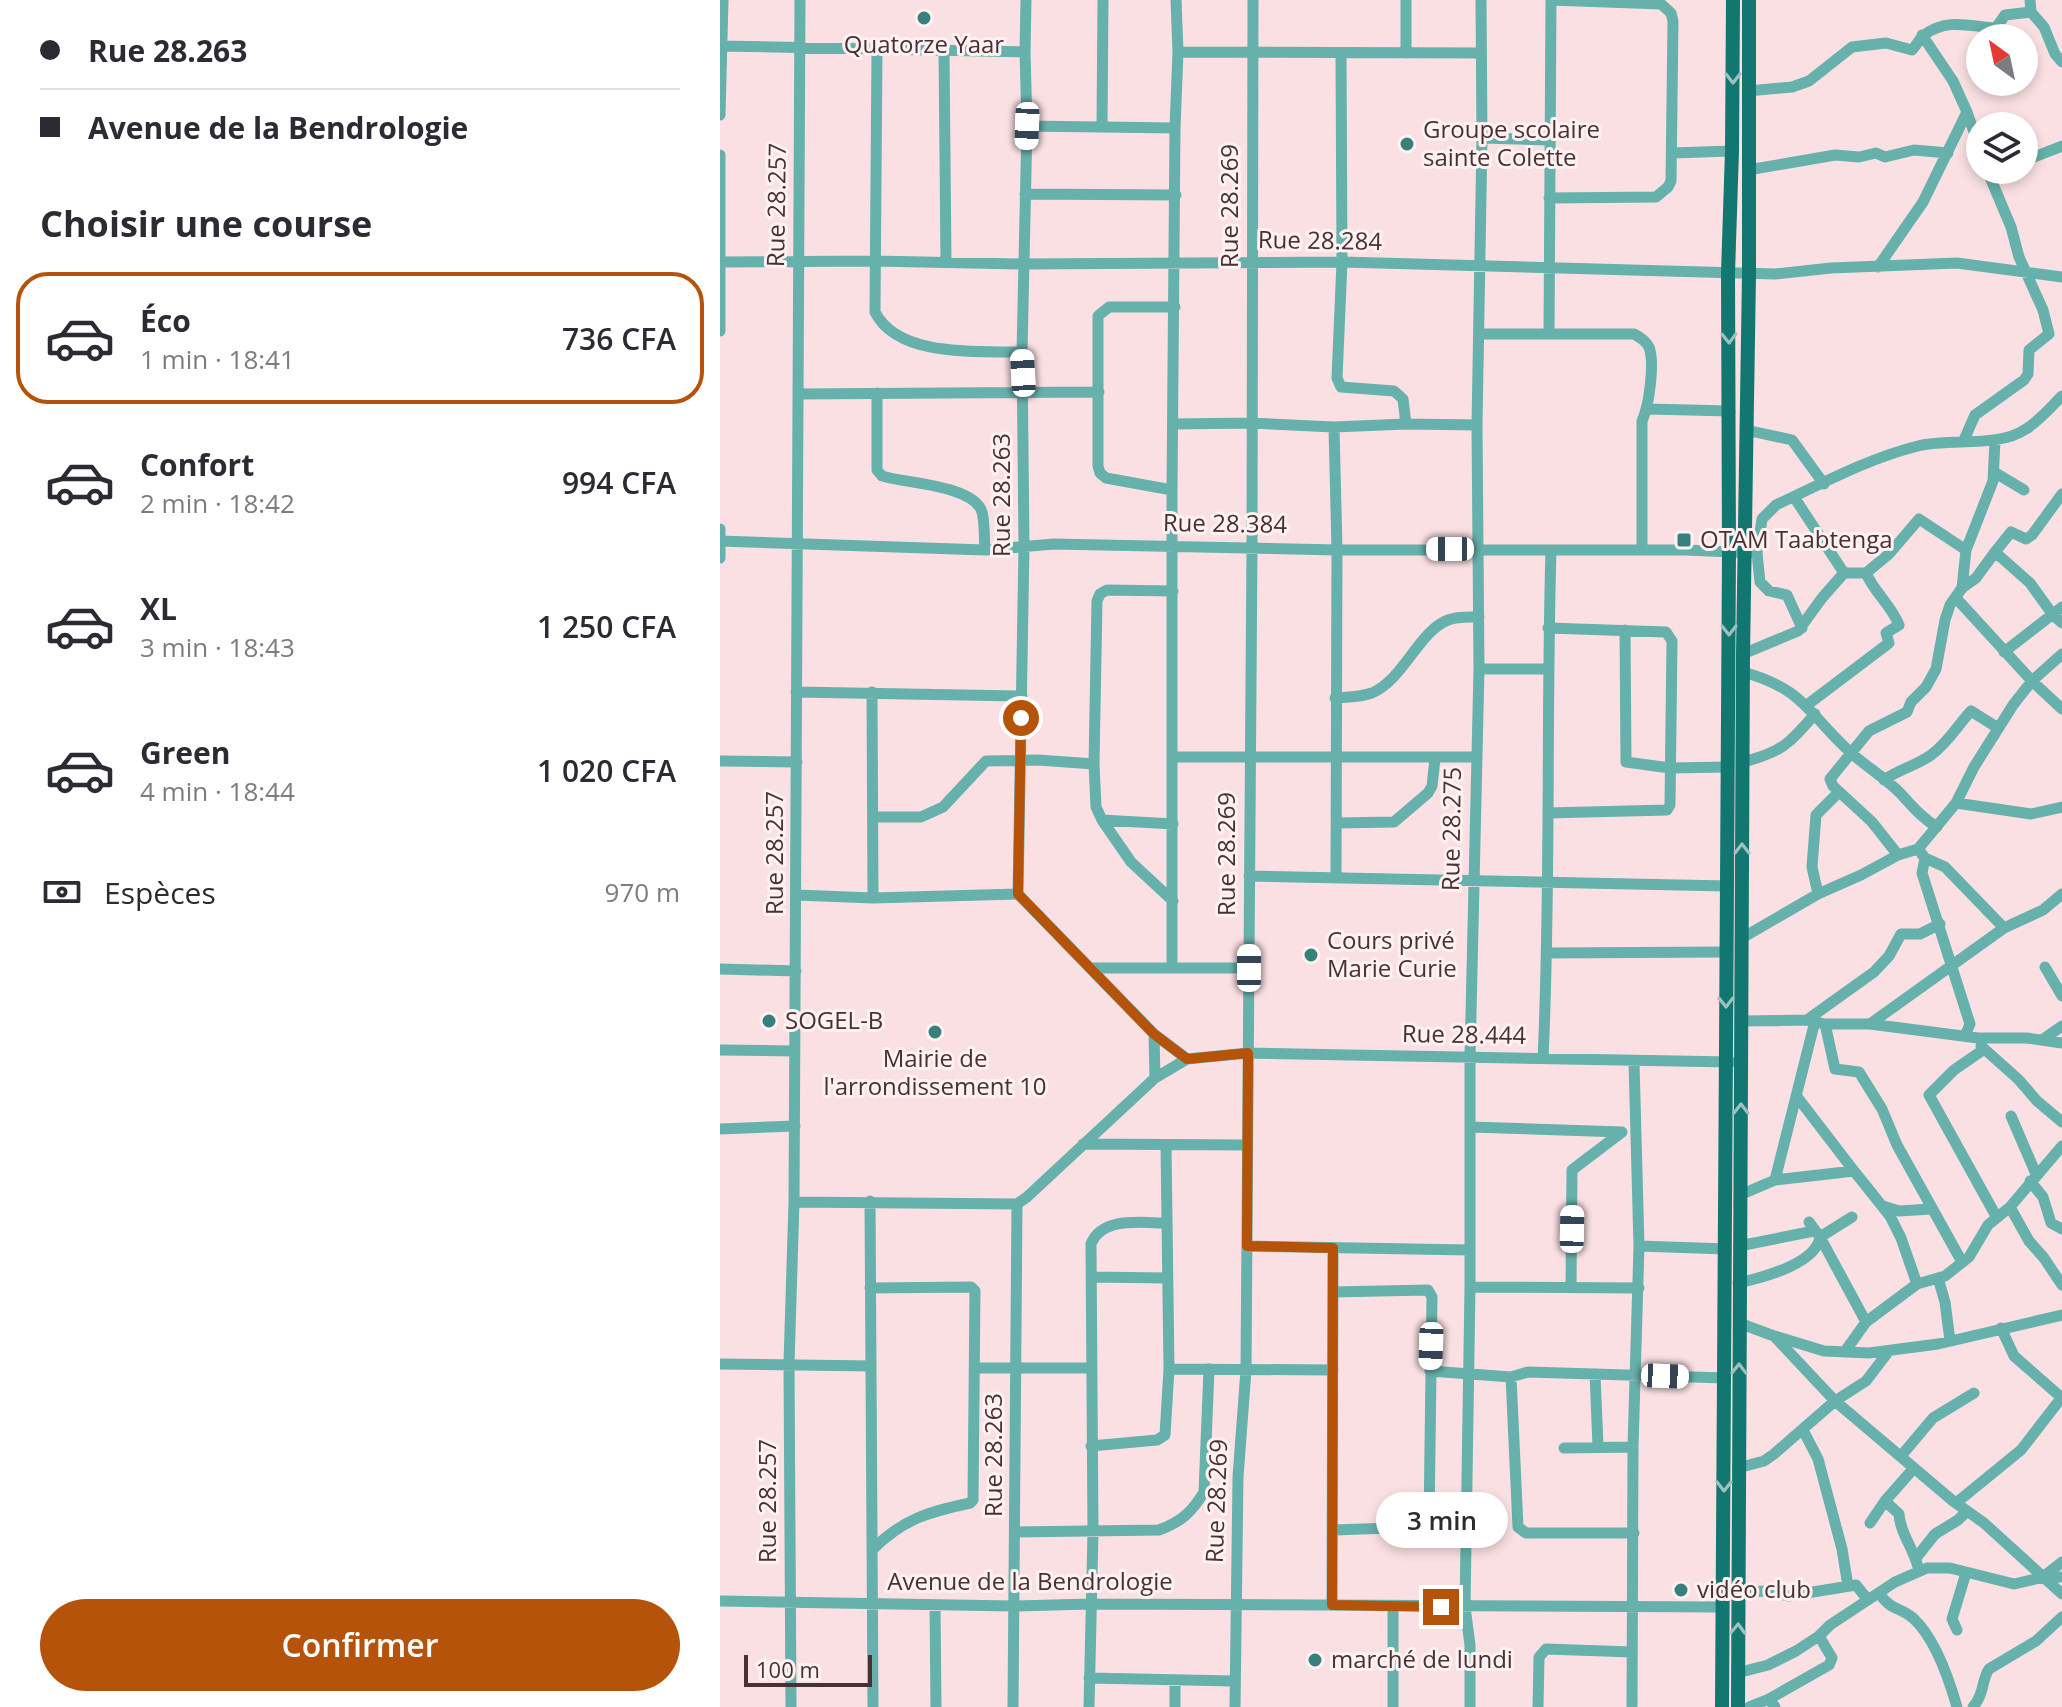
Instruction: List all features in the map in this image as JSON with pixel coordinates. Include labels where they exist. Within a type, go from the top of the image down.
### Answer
[{"type":"main road","points":[[1733,0],[1728,273],[1730,411],[1744,552],[1728,767],[1725,1063],[1739,1323],[1738,1707]]},
{"type":"main road","points":[[1722,1707],[1725,1378],[1733,1247],[1740,1195],[1749,0]]},
{"type":"street","points":[[720,115],[723,0]]},
{"type":"street","name":"Rue 28.257","points":[[791,1707],[789,1363],[795,1126],[800,0]]},
{"type":"street","name":"Rue 28.263","points":[[1018,894],[1024,546],[1022,352],[1027,126],[1026,0]]},
{"type":"street","points":[[1102,127],[1103,0]]},
{"type":"street","points":[[1172,966],[1176,0]]},
{"type":"street","name":"Rue 28.269","points":[[1235,1707],[1238,1477],[1246,1370],[1253,0]]},
{"type":"street","points":[[1406,0],[1406,53]]},
{"type":"street","name":"Rue 28.275","points":[[1470,1707],[1470,1645],[1465,1607],[1470,1057],[1479,669],[1477,425],[1481,0]]},
{"type":"street","points":[[1549,198],[1656,197],[1668,187],[1672,153],[1673,21],[1667,7],[1661,4],[1551,0],[1548,140],[1549,334]]},
{"type":"street","points":[[1748,91],[1792,87],[1809,81],[1852,47],[1886,43],[1912,50],[1922,35],[1956,22],[1996,28],[2005,15],[2030,6],[2062,62]]},
{"type":"street","points":[[1922,35],[1953,81],[1967,112]]},
{"type":"street","points":[[722,46],[1025,52]]},
{"type":"street","points":[[877,49],[874,261],[875,312],[880,323],[938,350],[1022,352]]},
{"type":"street","points":[[944,51],[946,262]]},
{"type":"street","points":[[1178,52],[1481,53]]},
{"type":"street","points":[[1341,53],[1342,262],[1338,383],[1347,388],[1394,391],[1403,399],[1406,424]]},
{"type":"street","points":[[1878,267],[1913,219],[1966,114]]},
{"type":"street","points":[[1027,126],[1175,128]]},
{"type":"street","points":[[1482,138],[1548,140]]},
{"type":"street","points":[[2038,155],[2062,146]]},
{"type":"street","points":[[1748,170],[1835,155],[1859,157],[1876,153],[1885,157],[1914,150],[1948,153]]},
{"type":"street","points":[[1672,153],[1732,151]]},
{"type":"street","points":[[720,155],[720,331]]},
{"type":"street","points":[[1964,440],[1975,415],[2024,380],[2028,374],[2029,350],[2049,334],[2043,310],[1992,184]]},
{"type":"street","points":[[1025,194],[1176,195]]},
{"type":"street","name":"Rue 28.284","points":[[721,262],[1342,262],[1749,274],[1957,263],[2062,277]]},
{"type":"street","points":[[1172,490],[1106,478],[1100,473],[1100,312],[1109,307],[1175,307]]},
{"type":"street","points":[[1479,334],[1634,334],[1649,348],[1648,409],[1642,421],[1642,549]]},
{"type":"street","points":[[798,394],[1099,392]]},
{"type":"street","points":[[877,393],[877,470],[882,476],[963,493],[977,502],[982,511],[985,550]]},
{"type":"street","points":[[1802,628],[1787,595],[1769,591],[1760,582],[1744,552],[1765,513],[1891,454],[1923,445],[1964,440],[1995,441],[2028,428],[2062,396]]},
{"type":"street","points":[[1648,409],[1730,411]]},
{"type":"street","points":[[1174,424],[1251,423],[1334,427],[1477,425]]},
{"type":"street","points":[[1334,427],[1337,550],[1336,876]]},
{"type":"street","points":[[1746,430],[1792,440],[1824,484]]},
{"type":"street","points":[[1898,855],[1872,822],[1839,792],[1830,779],[1869,731],[1907,712],[1911,702],[1931,680],[1940,655],[1945,620],[1959,593],[1966,550],[1994,472],[1995,441]]},
{"type":"street","points":[[1994,472],[2024,490]]},
{"type":"street","points":[[1959,593],[1976,578],[2011,532],[2026,539],[2032,535],[2062,494]]},
{"type":"street","points":[[1794,497],[1844,573]]},
{"type":"street","points":[[1743,654],[1802,628],[1844,573],[1866,573],[1889,554],[1921,519],[1966,550]]},
{"type":"street","points":[[720,529],[720,558]]},
{"type":"street","name":"Rue 28.384","points":[[720,541],[985,550],[1024,546],[1252,546],[1337,550],[1642,549],[1744,552]]},
{"type":"street","points":[[1543,1059],[1547,953],[1546,669],[1551,550]]},
{"type":"street","points":[[1995,552],[2030,583],[2059,615],[2004,652]]},
{"type":"street","points":[[1743,762],[1772,754],[1791,741],[1811,709],[1890,641],[1886,633],[1899,625],[1866,573]]},
{"type":"street","points":[[1173,591],[1107,590],[1100,594],[1094,764],[1096,807],[1102,820],[1131,862],[1173,901]]},
{"type":"street","points":[[1959,593],[2004,652],[2061,705]]},
{"type":"street","points":[[1335,698],[1374,692],[1394,677],[1424,640],[1445,621],[1479,617]]},
{"type":"street","points":[[1548,628],[1666,632],[1672,641],[1670,805],[1667,810],[1548,813]]},
{"type":"street","points":[[1625,630],[1624,759],[1629,764],[1670,768],[1728,767]]},
{"type":"street","points":[[1965,1036],[1970,1024],[1922,873],[1922,854],[1937,827],[1956,803],[1998,728],[2032,681],[2062,654]]},
{"type":"street","points":[[1479,669],[1546,669]]},
{"type":"street","points":[[1743,672],[1771,679],[1811,709],[1850,752],[1921,817],[1937,827]]},
{"type":"street","points":[[796,692],[1022,696]]},
{"type":"street","points":[[872,692],[873,898]]},
{"type":"street","points":[[1884,780],[1932,754],[1949,739],[1971,711],[1998,728]]},
{"type":"street","points":[[1172,757],[1475,757]]},
{"type":"street","points":[[1336,823],[1394,822],[1428,793],[1432,786],[1435,759]]},
{"type":"street","points":[[720,761],[797,762]]},
{"type":"street","points":[[874,817],[921,817],[943,807],[986,761],[1094,764]]},
{"type":"street","points":[[1818,894],[1812,867],[1816,815],[1839,792]]},
{"type":"street","points":[[1956,803],[2031,814],[2062,807]]},
{"type":"street","points":[[1102,820],[1173,824]]},
{"type":"street","points":[[1742,938],[1818,894],[1898,855],[1922,854],[1945,867],[2004,928]]},
{"type":"street","points":[[1249,876],[1727,886]]},
{"type":"street","points":[[794,1202],[1017,1204],[1155,1078],[1187,1059],[1154,1034],[1018,894],[873,898],[796,895]]},
{"type":"street","points":[[1870,1024],[2004,928],[2043,910],[2062,894]]},
{"type":"street","points":[[1775,1180],[1816,1022],[1874,972],[1889,956],[1901,934],[1920,934],[1940,924]]},
{"type":"street","points":[[1547,953],[1725,952]]},
{"type":"street","points":[[2045,967],[2062,996]]},
{"type":"street","points":[[1090,968],[1249,968]]},
{"type":"street","points":[[720,969],[796,971]]},
{"type":"street","points":[[1742,1021],[1870,1024],[1965,1036],[1981,1044],[2062,1122]]},
{"type":"street","points":[[1816,1022],[1835,1069],[1859,1072],[1882,1109],[1897,1145],[1962,1262]]},
{"type":"street","points":[[2042,1040],[2062,1026]]},
{"type":"street","points":[[1154,1034],[1155,1078]]},
{"type":"street","points":[[1996,1216],[1929,1095],[1981,1044],[2042,1040],[2062,1043]]},
{"type":"street","points":[[720,1050],[795,1051]]},
{"type":"street","name":"Rue 28.444","points":[[1187,1059],[1248,1053],[1741,1062]]},
{"type":"street","points":[[1632,1707],[1633,1447],[1639,1288],[1634,1062]]},
{"type":"street","points":[[1798,1098],[1883,1206],[1901,1238],[1917,1284]]},
{"type":"street","points":[[2011,1116],[2051,1223],[2062,1229]]},
{"type":"street","points":[[720,1129],[795,1126]]},
{"type":"street","points":[[1470,1127],[1635,1130]]},
{"type":"street","points":[[1571,1287],[1572,1170],[1622,1132]]},
{"type":"street","points":[[1083,1144],[1247,1145]]},
{"type":"street","points":[[1091,1446],[1163,1439],[1169,1369],[1166,1145]]},
{"type":"street","points":[[1846,1350],[1866,1322],[1917,1284],[1945,1276],[1973,1252],[1988,1225],[2010,1207],[2062,1146]]},
{"type":"street","points":[[1740,1195],[1775,1180],[1854,1171]]},
{"type":"street","points":[[870,1201],[873,1707]]},
{"type":"street","name":"Rue 28.263","points":[[1013,1707],[1017,1204]]},
{"type":"street","points":[[1883,1206],[1899,1211],[1931,1209]]},
{"type":"street","points":[[2010,1207],[2029,1241],[2062,1285]]},
{"type":"street","points":[[1639,1246],[1733,1247],[1814,1230],[1852,1217]]},
{"type":"street","points":[[1089,1707],[1093,1532],[1091,1244],[1115,1223],[1167,1223]]},
{"type":"street","points":[[1738,1283],[1768,1277],[1801,1260],[1819,1244],[1814,1230]]},
{"type":"street","points":[[1814,1230],[1866,1322]]},
{"type":"street","points":[[1247,1246],[1469,1250]]},
{"type":"street","points":[[1332,1605],[1333,1248]]},
{"type":"street","points":[[1091,1277],[1167,1278]]},
{"type":"street","points":[[1938,1278],[1950,1341]]},
{"type":"street","points":[[870,1288],[971,1287],[975,1291],[973,1500],[929,1512],[901,1524],[872,1550]]},
{"type":"street","points":[[1470,1287],[1639,1288]]},
{"type":"street","points":[[1333,1292],[1428,1290],[1432,1297],[1429,1522],[1427,1526],[1334,1530]]},
{"type":"street","points":[[1739,1323],[1824,1351],[1869,1353],[1950,1341],[2062,1315]]},
{"type":"street","points":[[1916,1558],[1935,1534],[1958,1520],[1961,1507],[2021,1450],[2062,1398],[2014,1356],[2001,1328]]},
{"type":"street","points":[[1774,1336],[1835,1401],[2062,1594]]},
{"type":"street","points":[[1738,1468],[1764,1461],[1835,1401],[1866,1381],[1889,1351]]},
{"type":"street","points":[[720,1364],[871,1366]]},
{"type":"street","points":[[975,1368],[1091,1368]]},
{"type":"street","points":[[1169,1369],[1333,1370]]},
{"type":"street","points":[[1016,1532],[1159,1530],[1178,1523],[1194,1510],[1204,1492],[1209,1369]]},
{"type":"street","points":[[1430,1371],[1511,1377],[1528,1372],[1725,1378]]},
{"type":"street","points":[[1595,1374],[1598,1446]]},
{"type":"street","points":[[1511,1377],[1518,1527],[1526,1533],[1634,1533]]},
{"type":"street","points":[[1901,1456],[1933,1418],[1974,1393]]},
{"type":"street","points":[[1803,1430],[1816,1454],[1842,1549],[1848,1586]]},
{"type":"street","points":[[1564,1448],[1633,1447]]},
{"type":"street","points":[[1870,1523],[1914,1468]]},
{"type":"street","points":[[1885,1501],[1899,1514],[1899,1526],[1916,1558],[1919,1571]]},
{"type":"street","points":[[2044,1577],[2062,1562]]},
{"type":"street","points":[[1737,1673],[1768,1665],[1919,1571],[1950,1568],[2014,1584],[2044,1577],[2062,1577]]},
{"type":"street","points":[[1957,1630],[1952,1619],[1966,1573]]},
{"type":"street","points":[[1739,1592],[1767,1591],[1788,1596],[1857,1586],[1893,1609],[1911,1616],[1922,1629],[1936,1649],[1957,1707]]},
{"type":"street","name":"Avenue de la Bendrologie","points":[[720,1601],[1013,1606],[1723,1607]]},
{"type":"street","points":[[935,1605],[936,1707]]},
{"type":"street","points":[[1393,1606],[1393,1707]]},
{"type":"street","points":[[1973,1707],[1982,1695],[1985,1674],[1989,1669],[2036,1641],[2061,1620]]},
{"type":"street","points":[[1749,1707],[1772,1703],[1829,1665],[1832,1658],[1819,1636]]},
{"type":"street","points":[[1538,1707],[1539,1657],[1546,1649],[1632,1652]]},
{"type":"street","points":[[1089,1678],[1234,1681]]},
{"type":"street","points":[[1175,1681],[1175,1707]]},
{"type":"place","name":"Quatorze Yaar","points":[[924,18]]},
{"type":"place","name":"Groupe scolaire sainte Colette","points":[[1407,144]]},
{"type":"place","name":"OTAM Taabtenga","points":[[1684,540]]},
{"type":"place","name":"Cours privé Marie Curie","points":[[1311,955]]},
{"type":"place","name":"SOGEL-B","points":[[769,1021]]},
{"type":"place","name":"Mairie de l'arrondissement 10","points":[[935,1032]]},
{"type":"place","name":"vidéo club","points":[[1681,1590]]},
{"type":"place","name":"marché de lundi","points":[[1315,1660]]},
{"type":"route","points":[[1021,718],[1018,894],[1154,1034],[1187,1059],[1248,1053],[1247,1246],[1333,1248],[1332,1605],[1441,1607]]}]
